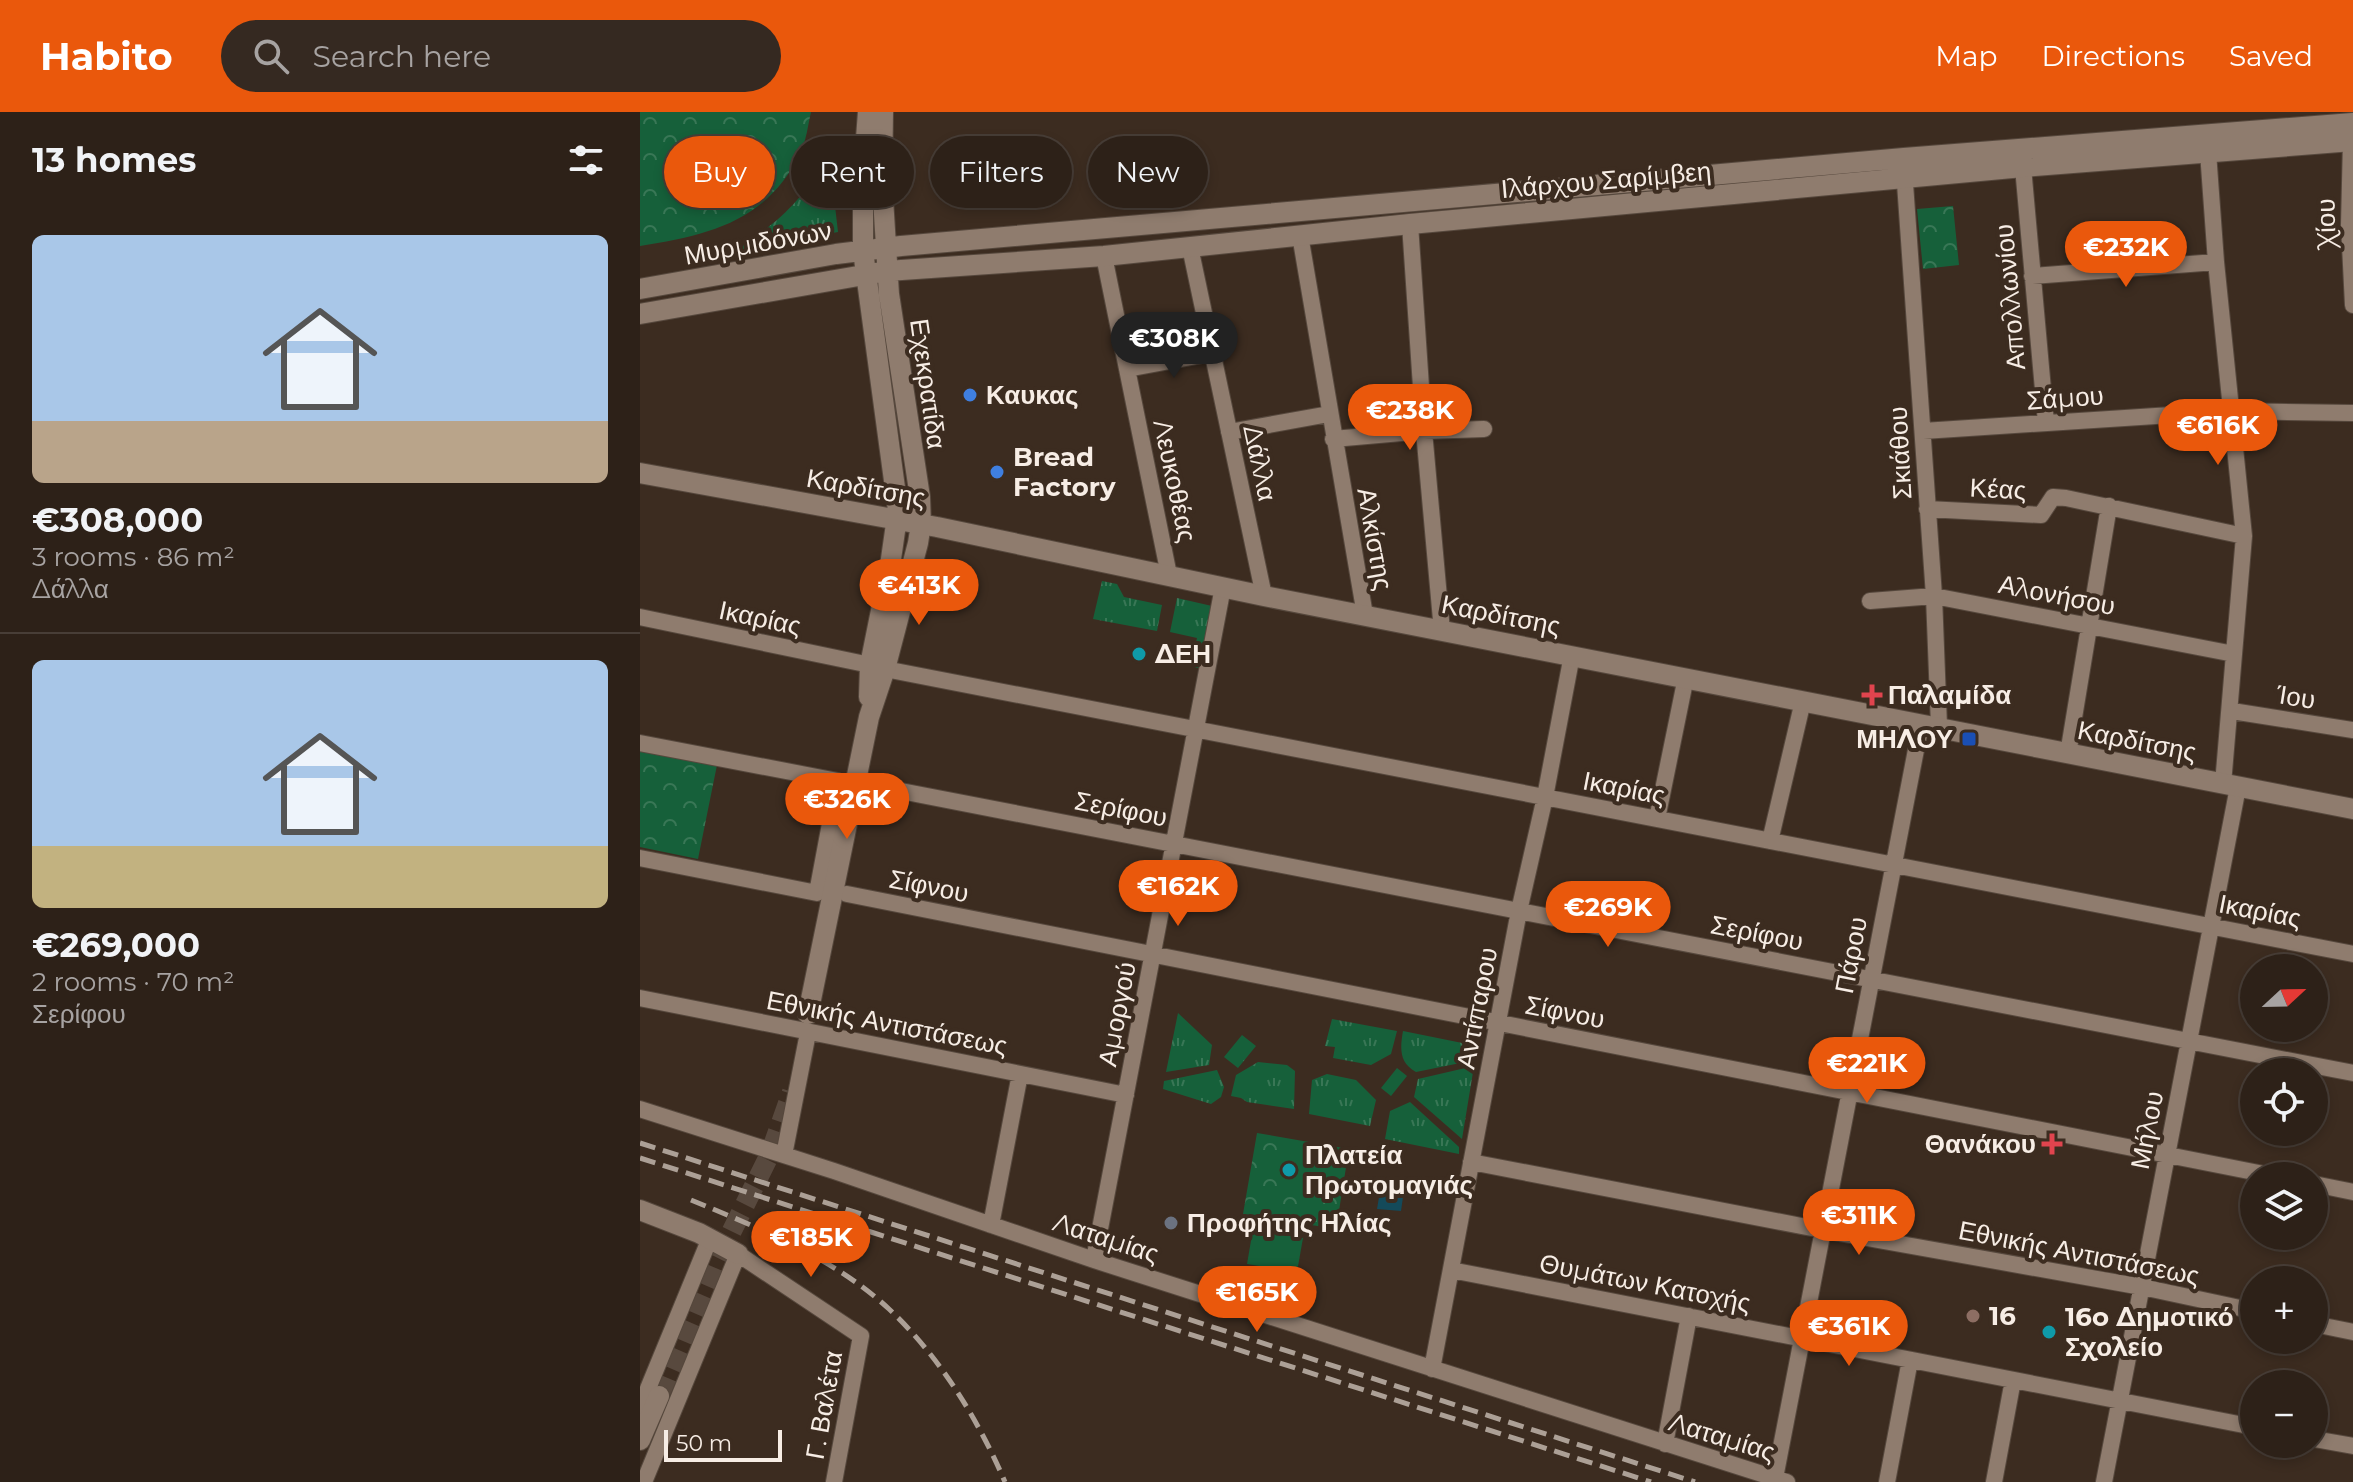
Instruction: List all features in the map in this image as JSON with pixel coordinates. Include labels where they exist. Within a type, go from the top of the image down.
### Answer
[{"type":"main road","name":"Εχεκρατίδα","points":[[808,1023],[878,667],[898,522],[898,501],[863,251],[863,178],[868,112]]},
{"type":"main road","name":"Εχεκρατίδα","points":[[878,667],[921,524],[920,497],[887,271],[882,182],[883,112]]},
{"type":"main road","name":"Ιλάρχου Σαρίμβεη","points":[[885,248],[2352,135]]},
{"type":"main road","name":"Ιλάρχου Σαρίμβεη","points":[[865,274],[1104,256],[1904,168],[2023,167],[2208,152],[2352,135]]},
{"type":"main road","name":"Μυρμιδόνων","points":[[640,289],[885,248]]},
{"type":"main road","name":"Μυρμιδόνων","points":[[640,314],[865,274]]},
{"type":"main road","name":"Καρδίτσης","points":[[640,473],[921,524],[1264,596],[2353,809]]},
{"type":"main road","points":[[640,1210],[710,1238],[738,1254]]},
{"type":"main road","points":[[640,1440],[659,1396]]},
{"type":"street","name":"Χίου","points":[[2352,135],[2353,305]]},
{"type":"street","name":"Μήλου","points":[[2104,1482],[2211,926],[2231,786],[2234,654],[2244,536],[2208,152]]},
{"type":"street","name":"Απολλωνίου","points":[[2023,167],[2046,423]]},
{"type":"street","name":"Σκιάθου","points":[[1904,168],[1934,596],[1930,725]]},
{"type":"street","points":[[1410,224],[1442,631]]},
{"type":"street","name":"Αλκίστης","points":[[1300,235],[1365,615]]},
{"type":"street","name":"Δάλλα","points":[[1190,247],[1264,596]]},
{"type":"street","name":"Λευκοθέας","points":[[1104,256],[1169,575]]},
{"type":"street","points":[[2032,276],[2216,262]]},
{"type":"street","points":[[1127,369],[1213,353]]},
{"type":"street","name":"Σάμου","points":[[1923,431],[2233,411],[2353,413]]},
{"type":"street","points":[[1229,432],[1329,414]]},
{"type":"street","points":[[1333,439],[1484,429]]},
{"type":"street","name":"Κέας","points":[[1927,509],[2041,515],[2053,497],[2244,536]]},
{"type":"street","points":[[2068,754],[2109,506]]},
{"type":"street","name":"Αμοργού","points":[[1094,1260],[1223,587]]},
{"type":"street","name":"Αλονήσου","points":[[1870,601],[1934,596],[2234,654]]},
{"type":"street","name":"Ικαρίας","points":[[640,617],[878,667],[2353,954]]},
{"type":"street","name":"Αντίπαρου","points":[[1432,1369],[1519,911],[1572,655]]},
{"type":"street","points":[[1657,819],[1686,677]]},
{"type":"street","points":[[1770,841],[1803,701]]},
{"type":"street","name":"Ίου","points":[[2232,711],[2353,730]]},
{"type":"street","name":"Πάρου","points":[[1781,1480],[1802,1338],[1893,864],[1930,725]]},
{"type":"street","points":[[640,743],[838,781],[817,893],[640,858]]},
{"type":"street","name":"Σερίφου","points":[[870,785],[2353,1073]]},
{"type":"street","name":"Σίφνου","points":[[847,894],[2240,1169]]},
{"type":"street","name":"Εθνικής Αντιστάσεως","points":[[640,998],[808,1023],[1020,1074],[1126,1095]]},
{"type":"street","points":[[784,1155],[808,1023]]},
{"type":"street","points":[[991,1225],[1020,1074]]},
{"type":"street","name":"Λαταμίας","points":[[640,1109],[1094,1260],[1781,1480]]},
{"type":"street","name":"Εθνικής Αντιστάσεως","points":[[1471,1162],[2240,1308]]},
{"type":"street","points":[[2328,1187],[2353,1192]]},
{"type":"street","points":[[640,1408],[710,1238]]},
{"type":"street","points":[[644,1482],[738,1254]]},
{"type":"street","name":"Γ. Βαλέτα","points":[[738,1254],[861,1336],[834,1482]]},
{"type":"street","name":"Θυμάτων Κατοχής","points":[[1451,1270],[2240,1424]]},
{"type":"street","points":[[1665,1444],[1689,1316]]},
{"type":"street","points":[[2328,1327],[2353,1332]]},
{"type":"street","points":[[1887,1482],[1910,1360]]},
{"type":"street","points":[[1994,1482],[2013,1380]]},
{"type":"street","points":[[2328,1442],[2353,1446]]},
{"type":"green space","points":[[640,112],[811,112],[806,136],[791,136],[791,169],[775,190],[775,136],[664,136],[664,208],[755,208],[712,230],[640,246]]},
{"type":"green space","points":[[1953,206],[1959,265],[1923,269],[1917,209]]},
{"type":"green space","points":[[789,208],[835,208],[838,232],[737,250],[767,228]]},
{"type":"green space","points":[[1102,581],[1117,584],[1124,597],[1162,605],[1157,631],[1093,619]]},
{"type":"green space","points":[[1177,598],[1212,606],[1198,668],[1191,666],[1197,638],[1170,632]]},
{"type":"green space","points":[[640,749],[717,765],[698,859],[640,847]]},
{"type":"green space","points":[[1178,1013],[1212,1045],[1209,1065],[1166,1072]]},
{"type":"green space","points":[[1332,1019],[1397,1031],[1391,1054],[1371,1065],[1333,1058],[1335,1047],[1325,1046]]},
{"type":"green space","points":[[1403,1031],[1477,1046],[1475,1060],[1416,1072],[1406,1064],[1402,1054]]},
{"type":"green space","points":[[1242,1035],[1256,1046],[1238,1068],[1224,1057]]},
{"type":"green space","points":[[1258,1062],[1287,1065],[1295,1071],[1294,1109],[1247,1102],[1231,1096],[1236,1075]]},
{"type":"green space","points":[[1474,1066],[1462,1139],[1414,1097],[1418,1079]]},
{"type":"green space","points":[[1397,1068],[1407,1076],[1391,1096],[1381,1088]]},
{"type":"green space","points":[[1217,1070],[1224,1087],[1221,1097],[1211,1104],[1163,1089],[1164,1081]]},
{"type":"green space","points":[[1327,1074],[1356,1080],[1376,1100],[1370,1126],[1309,1114],[1312,1080]]},
{"type":"green space","points":[[1410,1102],[1459,1147],[1459,1154],[1385,1139],[1390,1111]]},
{"type":"green space","points":[[1257,1133],[1349,1149],[1336,1229],[1243,1214]]},
{"type":"green space","points":[[1253,1229],[1303,1238],[1297,1272],[1247,1264]]},
{"type":"water","points":[[1380,1191],[1398,1192],[1398,1196],[1403,1197],[1401,1211],[1377,1209]]},
{"type":"tunnel","points":[[659,1396],[717,1261],[770,1154],[792,1092]]},
{"type":"railway","points":[[640,1143],[1695,1482]]},
{"type":"railway","points":[[640,1158],[1651,1482]]},
{"type":"railway","points":[[691,1200],[769,1233],[820,1259],[889,1309],[925,1347],[956,1390],[983,1435],[1005,1482]]},
{"type":"place","name":"Καυκας","points":[[970,395]]},
{"type":"place","name":"Bread Factory","points":[[997,472]]},
{"type":"place","name":"ΔΕΗ","points":[[1139,654]]},
{"type":"place","name":"Παλαμίδα","points":[[1872,695]]},
{"type":"place","name":"ΜΗΛΟΥ","points":[[1969,739]]},
{"type":"place","name":"Θανάκου","points":[[2052,1144]]},
{"type":"place","name":"Πλατεία Πρωτομαγιάς","points":[[1289,1170]]},
{"type":"place","name":"Προφήτης Ηλίας","points":[[1171,1223]]},
{"type":"place","name":"16","points":[[1973,1316]]},
{"type":"place","name":"16o Δημοτικό Σχολείο","points":[[2049,1332]]}]
